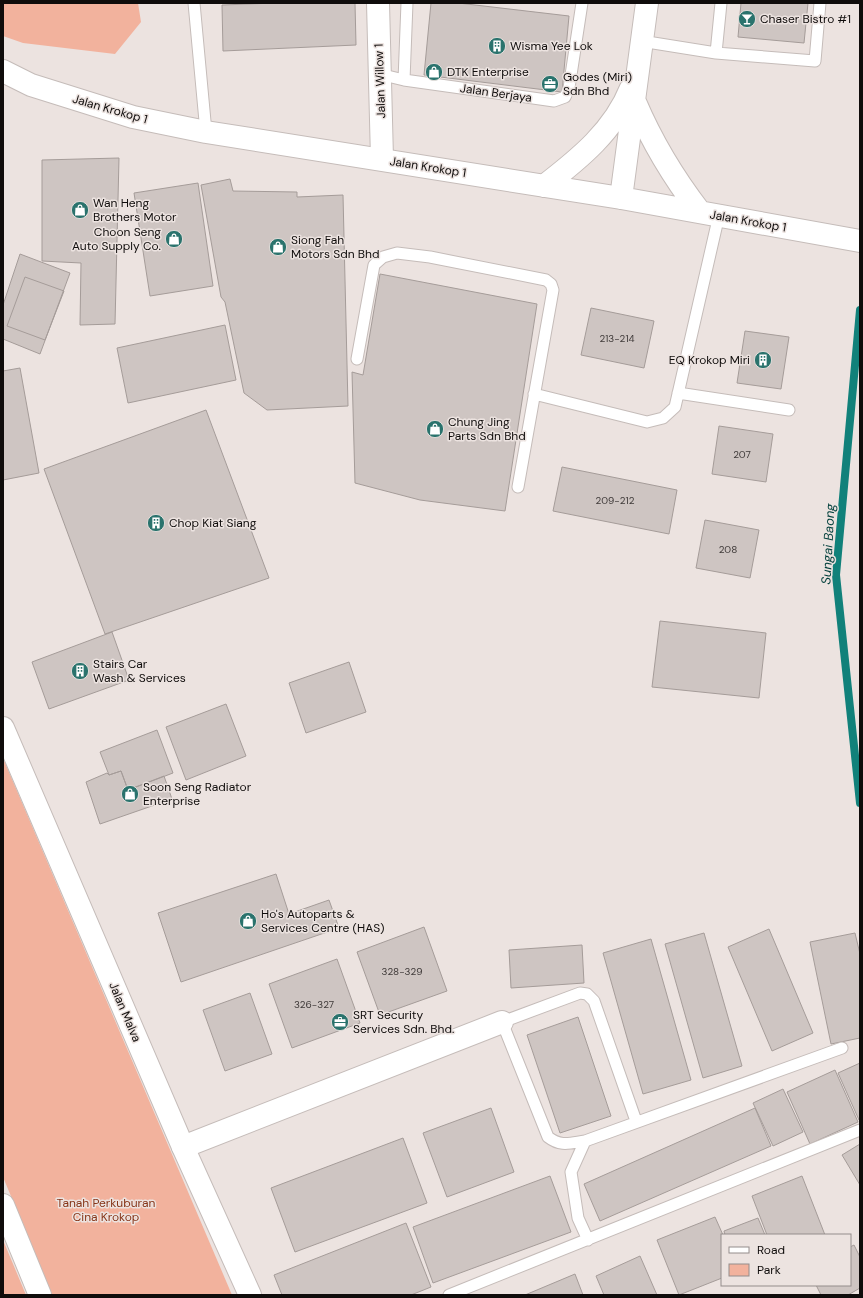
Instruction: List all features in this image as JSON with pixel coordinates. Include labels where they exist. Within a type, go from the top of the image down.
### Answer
[{"type":"street","name":"Jalan Willow 1","points":[[378,3],[382,160]]},
{"type":"street","points":[[621,198],[635,102],[643,3]]},
{"type":"street","points":[[544,186],[590,149],[610,125],[627,99],[638,70]]},
{"type":"street","name":"Jalan Krokop 1","points":[[3,71],[31,86],[133,117],[206,132],[621,198],[860,241]]},
{"type":"street","points":[[635,102],[647,132],[662,160],[709,213]]},
{"type":"street","name":"Jalan Malva","points":[[3,728],[183,1147],[250,1295]]},
{"type":"street","points":[[183,1147],[502,1022]]},
{"type":"street","points":[[3,1205],[40,1295]]},
{"type":"lane","points":[[194,3],[206,132]]},
{"type":"lane","points":[[380,74],[404,80],[407,3]]},
{"type":"lane","name":"Jalan Berjaya","points":[[404,80],[554,101],[565,97],[569,88],[582,3]]},
{"type":"lane","points":[[716,52],[721,3]]},
{"type":"lane","points":[[641,41],[716,52],[815,61],[820,3]]},
{"type":"lane","points":[[534,394],[647,422],[663,418],[675,406],[709,213]]},
{"type":"lane","points":[[357,359],[374,265],[384,257],[397,253],[461,263],[546,280],[551,284],[553,290],[518,487]]},
{"type":"lane","points":[[678,393],[789,410]]},
{"type":"lane","points":[[636,1121],[594,1001],[587,994],[580,993],[502,1022],[548,1137],[556,1143],[566,1144],[585,1140],[842,1048]]},
{"type":"lane","points":[[449,1295],[860,1130]]},
{"type":"lane","points":[[585,1140],[571,1172],[578,1218],[588,1240]]},
{"type":"green space","points":[[3,3],[138,3],[141,22],[115,54],[23,43],[3,36]]},
{"type":"green space","name":"Tanah Perkuburan Cina Krokop","points":[[3,758],[232,1295],[52,1295],[3,1177]]},
{"type":"green space","points":[[3,1240],[26,1295],[3,1295]]},
{"type":"building","points":[[275,3],[355,3],[356,45],[223,51],[222,5]]},
{"type":"building","name":"Wisma Yee Lok","points":[[431,3],[458,3],[569,16],[562,92],[424,75]]},
{"type":"building","points":[[741,3],[808,3],[804,43],[738,37]]},
{"type":"building","name":"Wan Heng Brothers Motor","points":[[119,158],[115,324],[80,325],[81,263],[42,261],[42,160]]},
{"type":"building","name":"Siong Fah Motors Sdn Bhd","points":[[230,179],[233,191],[297,192],[297,197],[343,195],[348,406],[267,410],[244,393],[225,302],[221,297],[201,185]]},
{"type":"building","name":"Choon Seng Auto Supply Co.","points":[[198,183],[213,286],[150,296],[134,193]]},
{"type":"building","points":[[20,254],[70,273],[40,354],[3,339],[3,305]]},
{"type":"building","name":"Chung Jing Parts Sdn Bhd","points":[[380,274],[537,304],[505,511],[420,500],[355,483],[352,372],[363,375]]},
{"type":"building","points":[[25,277],[64,291],[45,340],[7,326]]},
{"type":"building","points":[[591,308],[654,321],[644,368],[581,355]]},
{"type":"building","points":[[225,325],[236,380],[128,403],[117,348]]},
{"type":"building","name":"EQ Krokop Miri","points":[[745,331],[789,337],[781,389],[737,383]]},
{"type":"building","points":[[20,368],[39,473],[3,480],[3,371]]},
{"type":"building","name":"Chop Kiat Siang","points":[[206,410],[269,578],[105,634],[44,469]]},
{"type":"building","points":[[719,426],[773,434],[766,482],[712,474]]},
{"type":"building","points":[[562,467],[677,490],[669,534],[553,511]]},
{"type":"building","points":[[705,520],[759,530],[750,578],[696,568]]},
{"type":"building","points":[[660,621],[766,633],[759,698],[652,687]]},
{"type":"building","name":"Stairs Car Wash & Services","points":[[112,632],[129,680],[49,709],[32,662]]},
{"type":"building","points":[[349,662],[366,712],[306,733],[289,683]]},
{"type":"building","points":[[226,704],[246,756],[186,780],[166,727]]},
{"type":"building","points":[[157,730],[173,773],[128,790],[121,771],[109,775],[100,752]]},
{"type":"building","name":"Soon Seng Radiator Enterprise","points":[[121,771],[128,790],[164,776],[172,799],[100,824],[86,782],[107,773],[109,775]]},
{"type":"building","name":"Ho's Autoparts & Services Centre (HAS)","points":[[276,874],[289,914],[329,900],[339,928],[181,982],[158,913]]},
{"type":"building","points":[[424,927],[447,991],[380,1015],[357,952]]},
{"type":"building","points":[[769,929],[813,1033],[772,1051],[728,947]]},
{"type":"building","points":[[704,933],[742,1066],[703,1078],[665,944]]},
{"type":"building","points":[[855,933],[860,954],[860,1038],[831,1044],[810,942]]},
{"type":"building","points":[[651,939],[691,1080],[643,1094],[603,953]]},
{"type":"building","points":[[582,945],[584,983],[511,988],[509,950]]},
{"type":"building","points":[[337,959],[360,1023],[292,1048],[269,984]]},
{"type":"building","points":[[250,993],[272,1054],[225,1071],[203,1010]]},
{"type":"building","points":[[578,1017],[611,1116],[560,1133],[527,1035]]},
{"type":"building","points":[[860,1063],[860,1119],[859,1120],[838,1073]]},
{"type":"building","points":[[835,1070],[858,1122],[810,1144],[787,1092]]},
{"type":"building","points":[[783,1089],[803,1132],[773,1146],[753,1103]]},
{"type":"building","points":[[491,1108],[514,1172],[447,1197],[423,1133]]},
{"type":"building","points":[[755,1108],[771,1146],[600,1221],[584,1184]]},
{"type":"building","points":[[403,1138],[427,1203],[295,1252],[271,1188]]},
{"type":"building","points":[[860,1144],[860,1185],[842,1155]]},
{"type":"building","points":[[550,1176],[571,1232],[433,1283],[413,1227]]},
{"type":"building","points":[[802,1176],[825,1234],[767,1234],[752,1196]]},
{"type":"building","points":[[715,1217],[723,1234],[721,1234],[721,1278],[679,1295],[657,1240]]},
{"type":"building","points":[[758,1218],[765,1234],[725,1234],[724,1231]]},
{"type":"building","points":[[406,1223],[431,1287],[411,1295],[282,1295],[274,1275]]},
{"type":"building","points":[[854,1245],[860,1257],[860,1288],[848,1295],[821,1295],[816,1286],[851,1286],[851,1246]]},
{"type":"building","points":[[640,1256],[657,1295],[604,1295],[596,1276]]},
{"type":"building","points":[[575,1274],[583,1295],[525,1295]]},
{"type":"waterway","name":"Sungai Baong","points":[[860,310],[836,575],[860,803]]},
{"type":"place","name":"Chaser Bistro #1","points":[[747,19]]},
{"type":"place","name":"Wisma Yee Lok","points":[[497,46]]},
{"type":"place","name":"DTK Enterprise","points":[[434,72]]},
{"type":"place","name":"Godes (Miri) Sdn Bhd","points":[[550,84]]},
{"type":"place","name":"Wan Heng Brothers Motor","points":[[80,210]]},
{"type":"place","name":"Choon Seng Auto Supply Co.","points":[[174,239]]},
{"type":"place","name":"Siong Fah Motors Sdn Bhd","points":[[278,247]]},
{"type":"place","name":"EQ Krokop Miri","points":[[763,360]]},
{"type":"place","name":"Chung Jing Parts Sdn Bhd","points":[[435,429]]},
{"type":"place","name":"Chop Kiat Siang","points":[[156,523]]},
{"type":"place","name":"Stairs Car Wash & Services","points":[[80,671]]},
{"type":"place","name":"Soon Seng Radiator Enterprise","points":[[130,794]]},
{"type":"place","name":"Ho's Autoparts & Services Centre (HAS)","points":[[248,921]]},
{"type":"place","name":"SRT Security Services Sdn. Bhd.","points":[[340,1022]]}]
